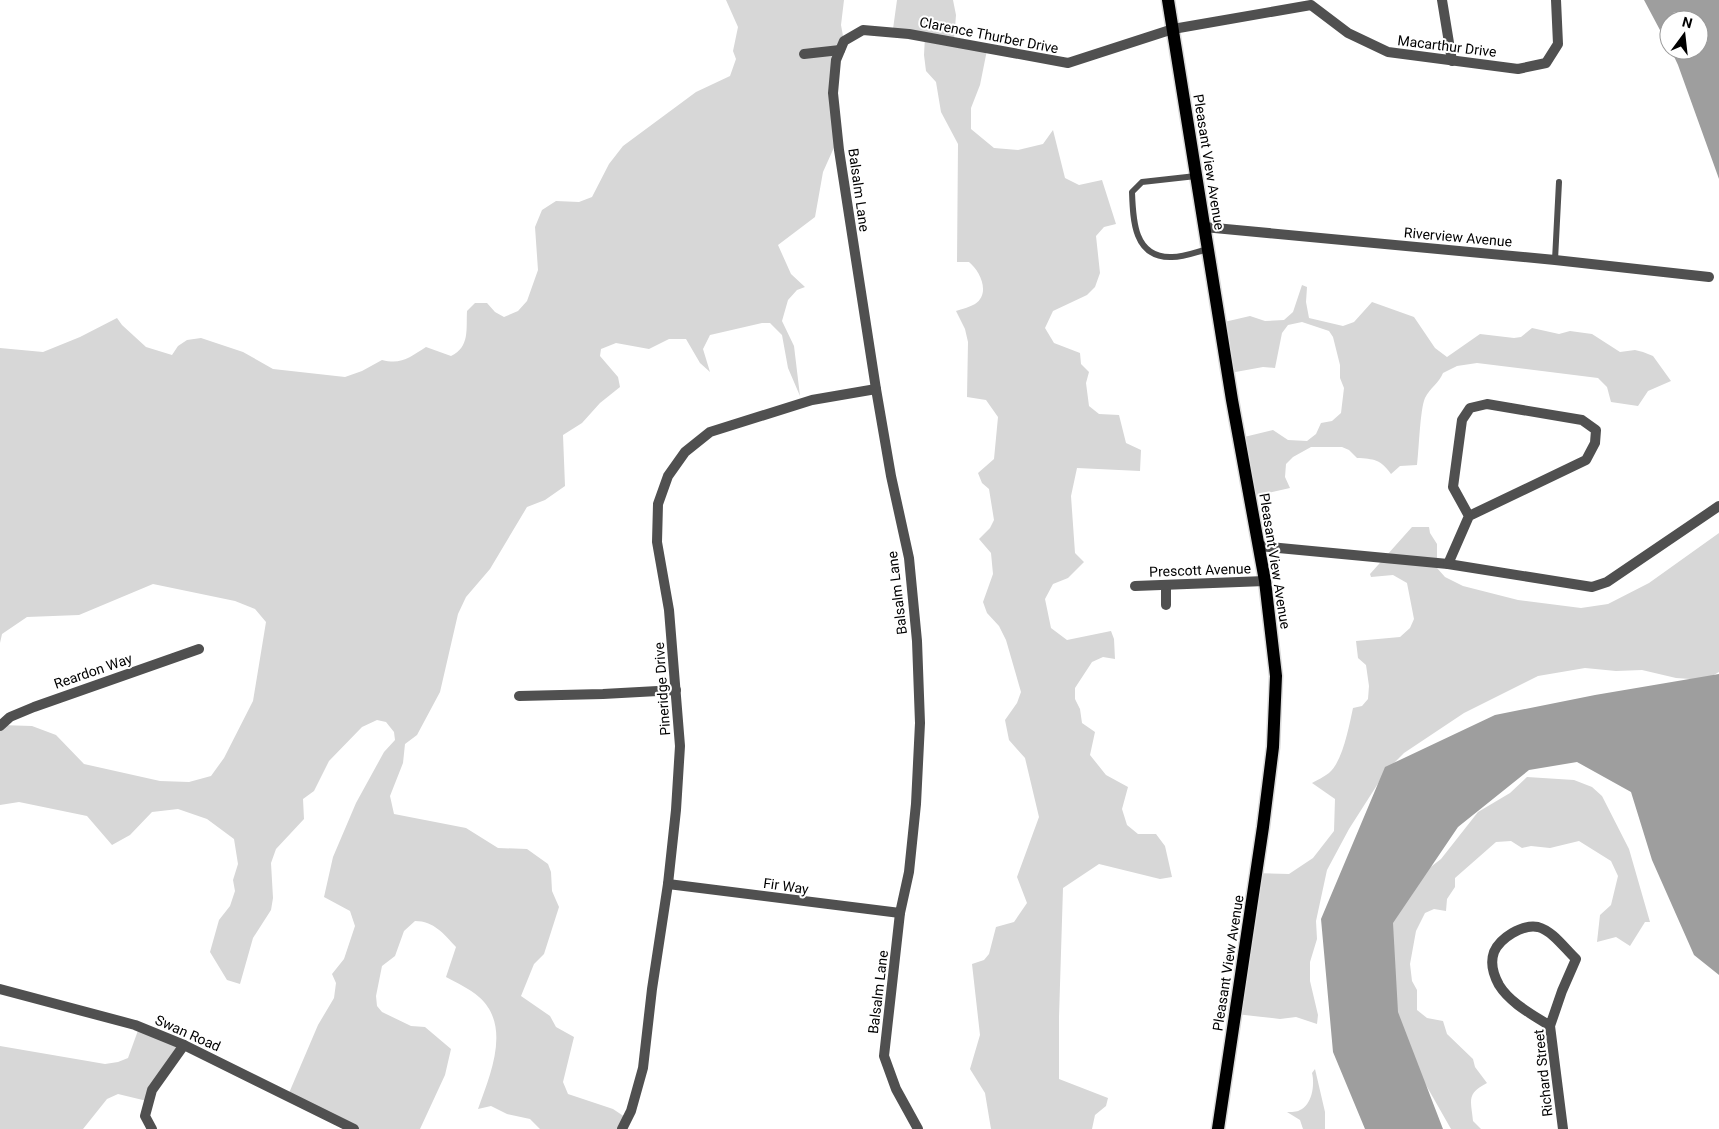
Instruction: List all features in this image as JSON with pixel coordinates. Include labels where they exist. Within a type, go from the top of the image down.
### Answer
[{"type":"main road","name":"Pleasant View Avenue","points":[[1168,0],[1234,409],[1265,581],[1276,676],[1273,747],[1263,827],[1218,1129]]},
{"type":"street","points":[[1442,0],[1452,61]]},
{"type":"street","name":"Macarthur Drive","points":[[1173,29],[1311,2],[1348,33],[1388,52],[1518,69],[1546,63],[1558,44],[1556,0]]},
{"type":"street","name":"Clarence Thurber Drive","points":[[840,50],[844,41],[864,30],[909,34],[1068,63],[1173,29]]},
{"type":"street","points":[[804,54],[840,50]]},
{"type":"street","name":"Balsalm Lane","points":[[840,50],[836,60],[833,93],[839,150],[876,389],[891,476],[909,558],[917,641],[920,723],[916,804],[909,872],[900,913],[884,1056],[896,1089],[918,1129]]},
{"type":"street","name":"Riverview Avenue","points":[[1204,227],[1555,260],[1709,277]]},
{"type":"street","name":"Pineridge Drive","points":[[622,1129],[632,1111],[643,1068],[652,989],[668,884],[676,810],[680,746],[669,610],[657,542],[658,504],[668,476],[686,452],[710,432],[812,400],[876,389]]},
{"type":"street","points":[[1448,564],[1469,516],[1586,460],[1595,443],[1596,430],[1582,420],[1487,404],[1470,408],[1462,420],[1453,487],[1469,516]]},
{"type":"street","points":[[1258,546],[1448,564],[1592,587],[1607,582],[1719,506]]},
{"type":"street","name":"Prescott Avenue","points":[[1135,586],[1265,581]]},
{"type":"street","points":[[1166,585],[1166,605]]},
{"type":"street","name":"Reardon Way","points":[[0,726],[10,718],[34,707],[199,649]]},
{"type":"street","points":[[519,696],[676,690]]},
{"type":"street","name":"Fir Way","points":[[668,884],[900,913]]},
{"type":"street","name":"Richard Street","points":[[1550,1026],[1509,996],[1500,987],[1492,964],[1493,954],[1501,943],[1516,932],[1531,927],[1539,928],[1550,934],[1576,959],[1550,1026],[1563,1129]]},
{"type":"street","name":"Swan Road","points":[[0,989],[135,1025],[184,1045],[354,1129]]},
{"type":"street","points":[[152,1129],[145,1116],[152,1090],[184,1045]]},
{"type":"lane","points":[[1196,176],[1142,182],[1132,192],[1133,218],[1142,246],[1152,255],[1171,258],[1208,249]]},
{"type":"lane","points":[[1555,260],[1559,182]]},
{"type":"shaded area","points":[[726,0],[844,0],[841,25],[843,36],[835,66],[836,143],[823,172],[815,217],[778,245],[791,274],[805,287],[797,290],[788,300],[782,321],[794,346],[800,396],[788,368],[782,335],[770,323],[762,323],[710,335],[703,349],[710,372],[700,363],[686,339],[669,339],[649,349],[616,343],[601,349],[600,356],[618,377],[620,387],[600,403],[582,423],[563,435],[565,486],[545,500],[527,507],[490,569],[466,597],[458,614],[440,692],[417,735],[405,744],[403,763],[390,796],[394,814],[466,828],[498,848],[527,849],[548,864],[551,872],[552,891],[559,907],[544,954],[534,964],[521,996],[550,1016],[556,1027],[574,1037],[563,1082],[568,1094],[613,1109],[625,1117],[621,1129],[540,1129],[530,1119],[507,1114],[491,1106],[478,1109],[488,1081],[495,1051],[496,1036],[494,1022],[489,1009],[479,997],[446,977],[456,947],[443,933],[433,926],[428,923],[415,921],[404,931],[395,956],[382,966],[376,996],[377,1006],[382,1012],[411,1026],[425,1027],[451,1049],[445,1075],[420,1129],[358,1129],[289,1093],[318,1025],[334,998],[336,983],[332,974],[344,959],[355,926],[350,911],[324,897],[333,857],[356,803],[384,752],[395,740],[394,732],[386,722],[377,720],[362,727],[329,761],[314,791],[303,799],[304,819],[276,849],[271,863],[273,898],[271,910],[253,938],[240,984],[227,980],[210,952],[219,920],[230,906],[235,891],[233,880],[238,864],[234,839],[207,819],[178,809],[152,812],[130,835],[112,845],[87,816],[19,802],[0,805],[0,725],[32,726],[56,735],[84,764],[160,781],[189,782],[211,776],[224,758],[253,701],[266,622],[255,609],[235,601],[153,584],[79,615],[27,617],[2,634],[0,643],[0,348],[43,352],[80,337],[117,318],[146,347],[172,355],[178,346],[187,340],[201,338],[243,352],[273,369],[345,377],[362,371],[382,360],[400,361],[406,359],[426,347],[451,356],[464,343],[467,331],[467,311],[475,303],[487,303],[495,312],[504,317],[518,311],[527,301],[538,270],[535,227],[542,210],[556,201],[579,202],[592,197],[609,164],[623,146],[696,92],[730,76],[736,59],[733,51],[738,27]]},
{"type":"shaded area","points":[[897,0],[953,0],[956,15],[954,40],[987,50],[980,85],[971,108],[971,129],[994,148],[1018,150],[1043,144],[1053,130],[1065,178],[1079,185],[1102,180],[1116,224],[1104,227],[1096,236],[1100,273],[1095,287],[1087,295],[1053,311],[1045,328],[1054,343],[1080,353],[1081,364],[1089,372],[1086,383],[1089,406],[1099,414],[1119,415],[1126,443],[1141,450],[1140,471],[1077,468],[1071,496],[1075,553],[1084,562],[1068,578],[1053,584],[1045,599],[1051,628],[1067,640],[1111,631],[1114,639],[1115,659],[1103,657],[1092,662],[1075,688],[1075,699],[1080,709],[1082,723],[1095,732],[1090,755],[1106,775],[1128,787],[1122,809],[1127,825],[1138,834],[1156,834],[1165,846],[1172,877],[1160,879],[1099,864],[1063,888],[1059,1079],[1108,1098],[1106,1106],[1095,1115],[1092,1129],[991,1129],[985,1093],[970,1069],[980,1035],[972,964],[984,960],[989,954],[996,927],[1014,922],[1027,903],[1017,877],[1039,817],[1025,758],[1009,740],[1005,720],[1017,703],[1021,692],[1006,640],[999,626],[987,613],[983,602],[993,574],[991,553],[979,539],[990,528],[994,520],[989,489],[982,483],[978,473],[994,459],[998,417],[986,400],[967,397],[968,342],[965,329],[956,311],[975,304],[980,299],[983,288],[982,282],[977,271],[969,262],[957,262],[958,144],[941,112],[936,82],[926,71],[924,55],[925,36],[893,29]]},
{"type":"shaded area","points":[[1644,0],[1719,0],[1719,179],[1676,60],[1709,60],[1709,10],[1659,10],[1659,28]]},
{"type":"shaded area","points":[[1302,285],[1307,287],[1306,302],[1309,318],[1343,326],[1354,322],[1372,302],[1414,317],[1435,348],[1447,357],[1480,334],[1514,338],[1521,337],[1532,328],[1559,334],[1570,331],[1592,334],[1620,352],[1635,350],[1653,356],[1671,381],[1648,391],[1638,406],[1611,402],[1607,387],[1598,378],[1477,363],[1457,366],[1443,373],[1425,398],[1417,465],[1400,466],[1391,474],[1380,463],[1357,458],[1349,450],[1342,447],[1311,447],[1293,457],[1286,464],[1285,477],[1290,488],[1251,497],[1240,438],[1273,430],[1288,440],[1307,441],[1316,434],[1321,423],[1332,421],[1341,413],[1344,388],[1340,378],[1340,365],[1333,337],[1329,331],[1302,322],[1288,325],[1282,333],[1275,368],[1263,367],[1230,373],[1220,323],[1250,316],[1265,321],[1284,320],[1293,312]]},
{"type":"shaded area","points":[[1412,527],[1429,527],[1430,533],[1437,544],[1437,568],[1445,577],[1463,586],[1518,600],[1581,608],[1608,604],[1649,583],[1719,533],[1719,672],[1705,680],[1676,678],[1642,670],[1616,671],[1585,668],[1538,676],[1464,713],[1404,753],[1386,771],[1349,829],[1327,870],[1316,921],[1317,939],[1310,962],[1310,981],[1318,1015],[1317,1024],[1296,1017],[1280,1019],[1236,1014],[1253,873],[1289,874],[1313,858],[1334,831],[1335,799],[1312,783],[1334,768],[1345,743],[1353,708],[1362,706],[1368,699],[1369,686],[1366,665],[1358,658],[1356,641],[1400,637],[1410,628],[1414,619],[1407,583],[1393,575],[1371,577],[1370,574]]},
{"type":"shaded area","points":[[1719,674],[1719,975],[1694,955],[1652,860],[1631,792],[1577,762],[1529,770],[1458,827],[1393,923],[1398,1012],[1443,1129],[1365,1129],[1333,1052],[1321,919],[1385,767],[1495,715],[1595,695]]},
{"type":"shaded area","points":[[1527,777],[1574,780],[1592,787],[1602,796],[1629,849],[1650,922],[1645,922],[1630,946],[1616,937],[1597,942],[1600,915],[1611,905],[1618,876],[1611,861],[1579,841],[1550,848],[1531,846],[1522,848],[1511,841],[1496,842],[1455,878],[1455,887],[1447,899],[1446,911],[1434,909],[1425,913],[1416,931],[1410,964],[1412,981],[1417,990],[1417,1010],[1427,1018],[1443,1021],[1447,1034],[1473,1059],[1475,1067],[1487,1083],[1480,1087],[1471,1098],[1473,1121],[1481,1129],[1451,1129],[1414,1064],[1389,987],[1390,919],[1423,873],[1441,859],[1478,812],[1510,793]]},
{"type":"shaded area","points":[[140,1025],[183,1043],[147,1101],[118,1094],[107,1099],[83,1129],[0,1129],[0,1046],[105,1064],[128,1058]]},
{"type":"shaded area","points":[[1315,1069],[1325,1112],[1325,1129],[1303,1129],[1300,1120],[1287,1112],[1299,1111],[1307,1104],[1312,1094],[1312,1073]]}]
